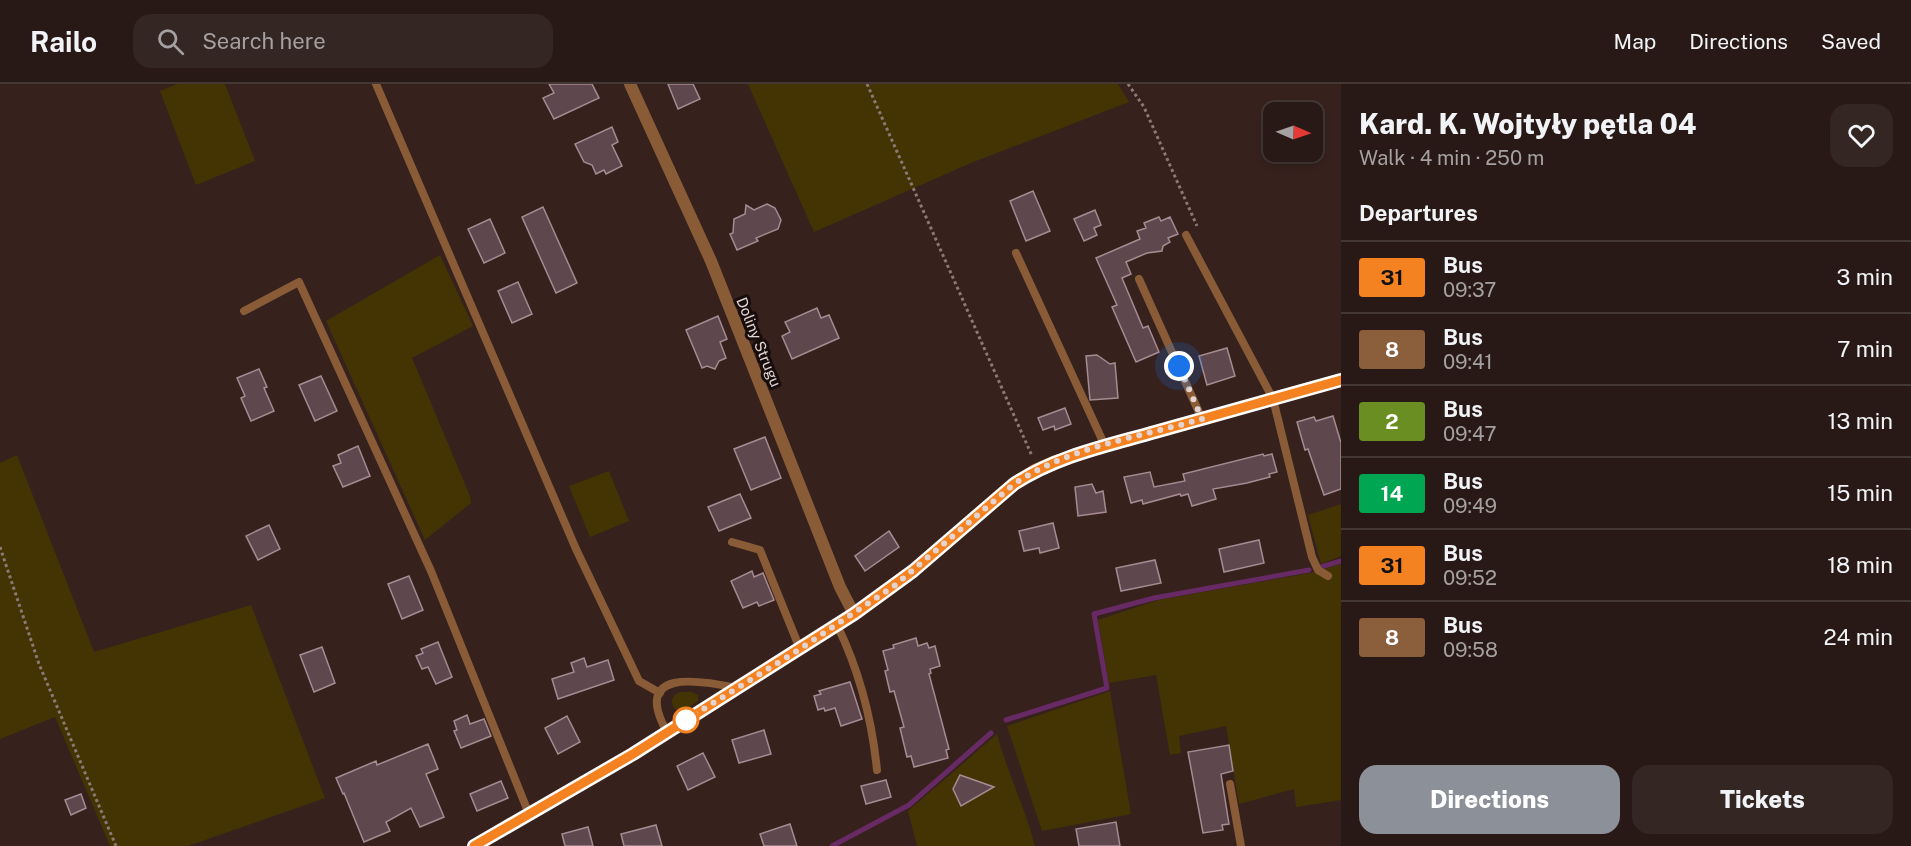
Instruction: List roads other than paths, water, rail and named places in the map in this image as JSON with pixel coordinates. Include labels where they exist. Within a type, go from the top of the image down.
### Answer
[{"type":"street","name":"Doliny Strugu","points":[[630,84],[711,261],[840,587],[854,614]]},
{"type":"street","points":[[476,845],[633,754],[854,614],[913,571],[1014,484],[1038,469],[1105,446],[1341,380]]},
{"type":"lane","points":[[376,84],[576,549],[639,681],[660,693]]},
{"type":"lane","points":[[1186,236],[1273,399],[1312,557],[1318,570],[1328,576]]},
{"type":"lane","points":[[1016,253],[1105,446]]},
{"type":"lane","points":[[1139,279],[1202,419]]},
{"type":"lane","points":[[244,311],[299,282],[431,572],[529,814]]},
{"type":"lane","points":[[732,542],[760,550],[800,649]]},
{"type":"lane","points":[[837,625],[851,654],[868,715],[877,770]]},
{"type":"lane","points":[[667,732],[658,716],[656,706],[660,693],[667,686],[680,681],[701,681],[737,688]]},
{"type":"lane","points":[[1230,784],[1240,846]]},
{"type":"waterway","points":[[1321,567],[1341,561]]},
{"type":"waterway","points":[[1006,720],[1107,688],[1094,614],[1154,598],[1309,570]]},
{"type":"waterway","points":[[832,846],[909,805],[991,733]]}]
